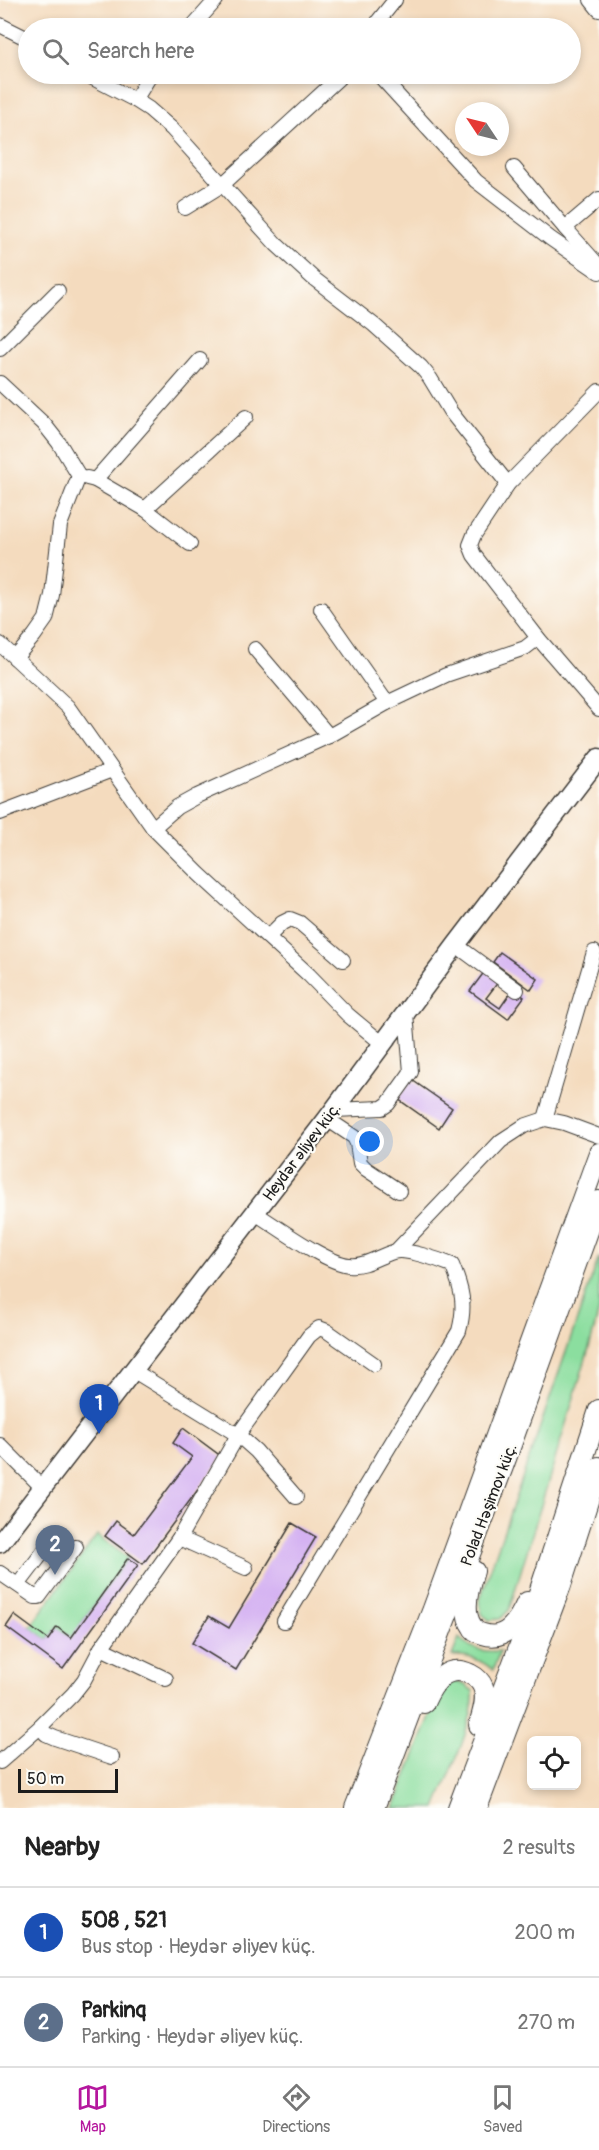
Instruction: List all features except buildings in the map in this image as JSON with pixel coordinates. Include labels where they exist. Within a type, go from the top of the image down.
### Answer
[{"type":"highway","points":[[355,1808],[433,1609],[599,1153]]},
{"type":"highway","name":"Polad Həşimov küç.","points":[[375,1808],[504,1464],[599,1201]]},
{"type":"highway","points":[[456,1808],[535,1605],[599,1410]]},
{"type":"highway","points":[[504,1464],[471,1580],[469,1619],[478,1632],[489,1636],[500,1636],[508,1631],[515,1622],[524,1608],[572,1498]]},
{"type":"highway","points":[[477,1808],[561,1585],[599,1467]]},
{"type":"highway","points":[[375,1808],[436,1681],[446,1672],[457,1670],[476,1677],[483,1686],[485,1696],[484,1709],[456,1808]]},
{"type":"main road","name":"Heydər Əliyev küç.","points":[[0,1543],[331,1114],[599,758]]},
{"type":"street","points":[[200,18],[216,0]]},
{"type":"street","points":[[381,18],[395,0]]},
{"type":"street","points":[[591,0],[599,10]]},
{"type":"street","points":[[0,25],[18,34]]},
{"type":"street","points":[[104,84],[135,100],[172,129],[276,244],[314,278],[384,333],[421,367],[450,411],[508,484]]},
{"type":"street","points":[[135,100],[145,84]]},
{"type":"street","points":[[185,208],[222,185],[333,84]]},
{"type":"street","points":[[387,84],[476,181],[551,239],[599,272]]},
{"type":"street","points":[[514,168],[599,266]]},
{"type":"street","points":[[566,228],[599,199]]},
{"type":"street","points":[[0,349],[58,291]]},
{"type":"street","points":[[95,480],[201,360]]},
{"type":"street","points":[[0,383],[44,424],[59,443],[79,476],[95,480],[146,509],[189,544]]},
{"type":"street","points":[[599,391],[508,484],[474,535],[470,545],[474,555],[538,638],[599,709]]},
{"type":"street","points":[[146,509],[246,417]]},
{"type":"street","points":[[15,658],[45,619],[52,595],[60,525],[79,476]]},
{"type":"street","points":[[321,609],[387,703]]},
{"type":"street","points":[[153,828],[177,807],[197,796],[329,736],[387,703],[446,675],[525,648],[538,638]]},
{"type":"street","points":[[0,644],[68,707],[153,828],[348,1015],[383,1044]]},
{"type":"street","points":[[255,649],[329,736]]},
{"type":"street","points":[[0,813],[112,770]]},
{"type":"street","points":[[267,937],[282,923],[290,920],[300,923],[344,960]]},
{"type":"street","points":[[456,945],[517,990]]},
{"type":"street","points":[[545,1119],[594,952]]},
{"type":"street","points":[[331,1114],[382,1108],[388,1104],[411,1072],[406,1013]]},
{"type":"street","points":[[331,1114],[354,1137],[360,1163],[399,1191]]},
{"type":"street","points":[[255,1213],[324,1257],[349,1265],[376,1260],[396,1251],[501,1141],[524,1126],[545,1119],[564,1123],[599,1136]]},
{"type":"street","points":[[284,1621],[459,1331],[464,1313],[461,1287],[452,1265],[435,1258],[396,1251]]},
{"type":"street","points":[[0,1762],[40,1727],[84,1680],[101,1648],[179,1538],[238,1435],[309,1336],[319,1329],[327,1331],[374,1364]]},
{"type":"street","points":[[134,1371],[238,1435],[256,1451],[296,1497]]},
{"type":"street","points":[[0,1445],[43,1488]]},
{"type":"street","points":[[18,1585],[57,1534]]},
{"type":"street","points":[[179,1538],[246,1568]]},
{"type":"street","points":[[0,1573],[35,1597],[39,1597],[76,1547]]},
{"type":"street","points":[[101,1648],[166,1679]]},
{"type":"street","points":[[40,1727],[46,1734],[55,1738],[112,1757]]},
{"type":"green space","points":[[599,1257],[599,1310],[590,1345],[509,1610],[500,1619],[489,1620],[482,1614],[479,1602]]},
{"type":"green space","points":[[97,1535],[128,1558],[71,1638],[57,1627],[48,1640],[30,1627]]},
{"type":"green space","points":[[459,1638],[478,1649],[500,1651],[493,1670],[474,1658],[452,1656]]},
{"type":"green space","points":[[457,1682],[473,1691],[473,1703],[466,1733],[436,1808],[394,1808],[439,1694],[447,1684]]},
{"type":"place","name":"508 , 521","points":[[99,1434]]},
{"type":"place","name":"Parkinq","points":[[55,1575]]}]
